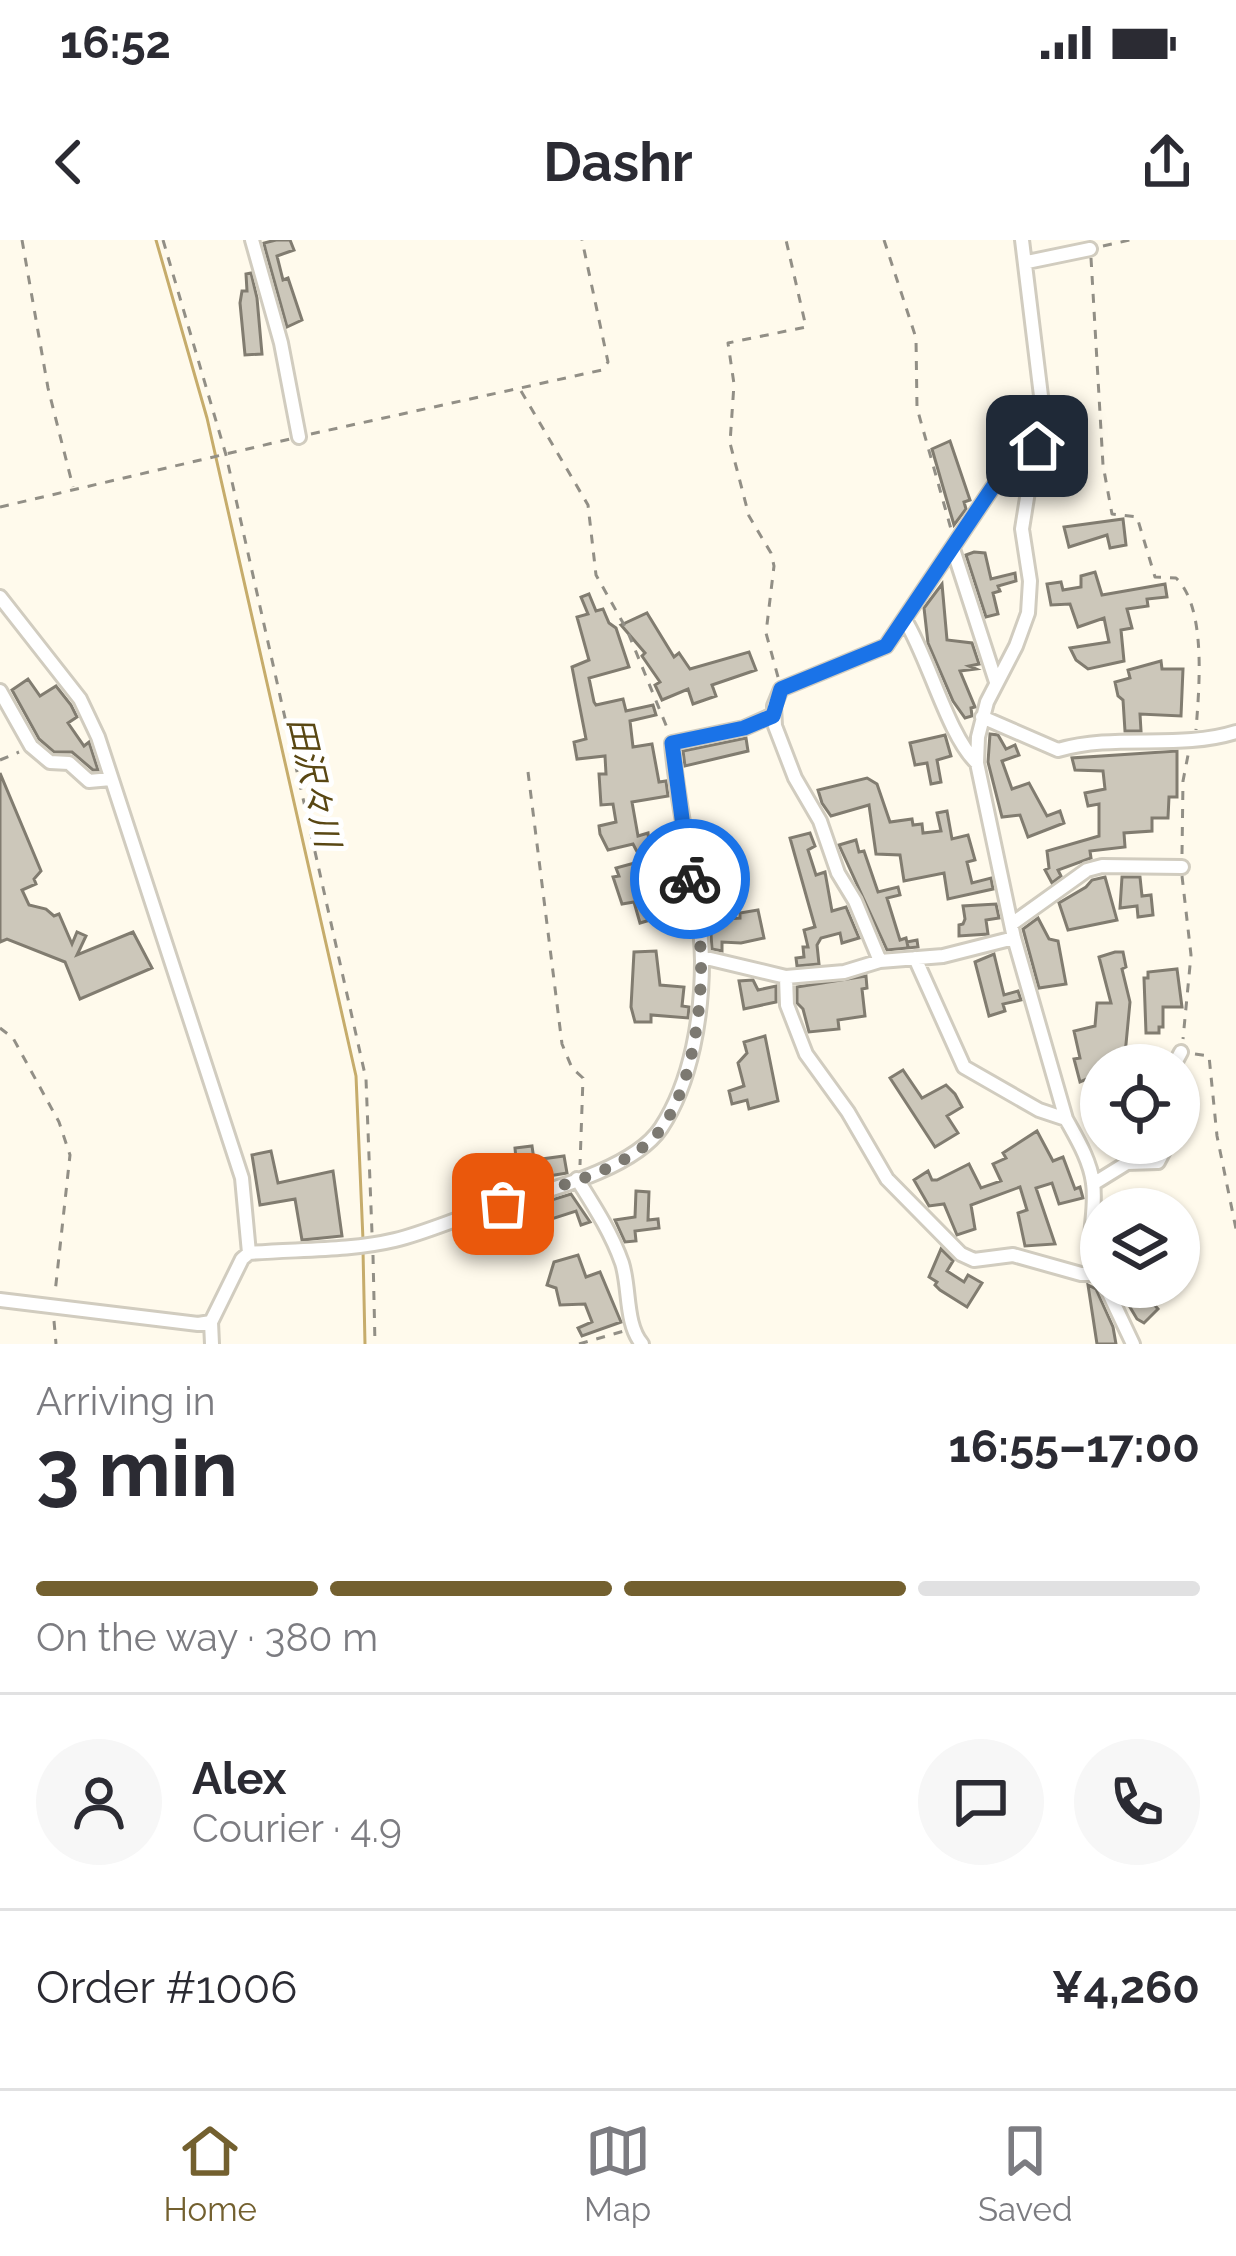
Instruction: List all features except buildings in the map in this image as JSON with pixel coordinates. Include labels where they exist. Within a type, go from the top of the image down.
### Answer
[{"type":"street","points":[[252,240],[299,436]]},
{"type":"street","points":[[1022,240],[1041,372],[1037,446],[1022,529],[1030,581],[1028,613],[982,717],[977,763],[1013,930],[1066,1119],[1082,1146],[1094,1188]]},
{"type":"street","points":[[1027,262],[1090,249]]},
{"type":"street","points":[[880,961],[838,873],[820,821],[795,778],[773,716],[781,689],[886,646],[997,481],[1037,446]]},
{"type":"street","points":[[953,549],[996,682]]},
{"type":"street","points":[[0,597],[80,699],[111,779],[242,1178],[249,1252]]},
{"type":"street","points":[[905,620],[954,724],[958,743],[977,763]]},
{"type":"street","points":[[0,691],[31,746],[50,762],[69,764],[89,781],[111,779]]},
{"type":"street","points":[[212,1344],[211,1322],[249,1252],[392,1241],[610,1166],[646,1145],[661,1130],[690,1060],[702,957],[672,743],[744,728],[773,716]]},
{"type":"street","points":[[982,717],[1058,750],[1091,740],[1195,739],[1236,732]]},
{"type":"street","points":[[702,957],[786,977],[943,956],[1013,930],[1087,870],[1182,867]]},
{"type":"street","points":[[915,958],[964,1067],[1039,1110],[1066,1119]]},
{"type":"street","points":[[786,977],[787,1005],[806,1054],[848,1112],[887,1179],[952,1245],[974,1260],[1013,1255],[1080,1274]]},
{"type":"street","points":[[1094,1184],[1125,1164]]},
{"type":"street","points":[[578,1179],[620,1256],[634,1338]]},
{"type":"street","points":[[0,1300],[211,1322]]},
{"type":"street","points":[[1116,1308],[1133,1344]]},
{"type":"path","points":[[22,240],[48,388],[74,488]]},
{"type":"path","points":[[163,240],[224,455],[366,1079],[367,1243],[375,1344]]},
{"type":"path","points":[[0,506],[602,370],[608,362],[582,240]]},
{"type":"path","points":[[781,689],[766,633],[774,566],[749,516],[730,442],[734,384],[728,343],[806,326],[786,240]]},
{"type":"path","points":[[884,240],[916,338],[917,409],[938,473],[953,549]]},
{"type":"path","points":[[1130,240],[1090,249],[1103,465],[1112,514],[1137,517],[1155,577],[1176,578],[1187,588],[1198,640],[1195,739],[1183,781],[1182,867],[1192,955],[1180,1044]]},
{"type":"path","points":[[520,389],[588,505],[596,575],[627,630],[672,743]]},
{"type":"path","points":[[0,760],[31,746]]},
{"type":"path","points":[[528,772],[562,1044],[572,1068],[583,1078],[578,1179]]},
{"type":"path","points":[[0,1028],[13,1038],[59,1122],[70,1155],[53,1307],[56,1344]]},
{"type":"path","points":[[1200,1057],[1210,1056],[1217,1136],[1236,1228]]},
{"type":"path","points":[[579,1344],[634,1338]]},
{"type":"waterway","name":"田沢々川","points":[[156,240],[207,418],[356,1076],[363,1240]]},
{"type":"waterway","name":"田沢々川","points":[[363,1250],[365,1344]]},
{"type":"way so far","points":[[503,1204],[610,1166],[646,1145],[661,1130],[690,1060],[700,994],[702,957],[690,879]]},
{"type":"route","points":[[690,879],[672,743],[744,728],[773,716],[781,689],[886,646],[997,481],[1037,446]]}]
